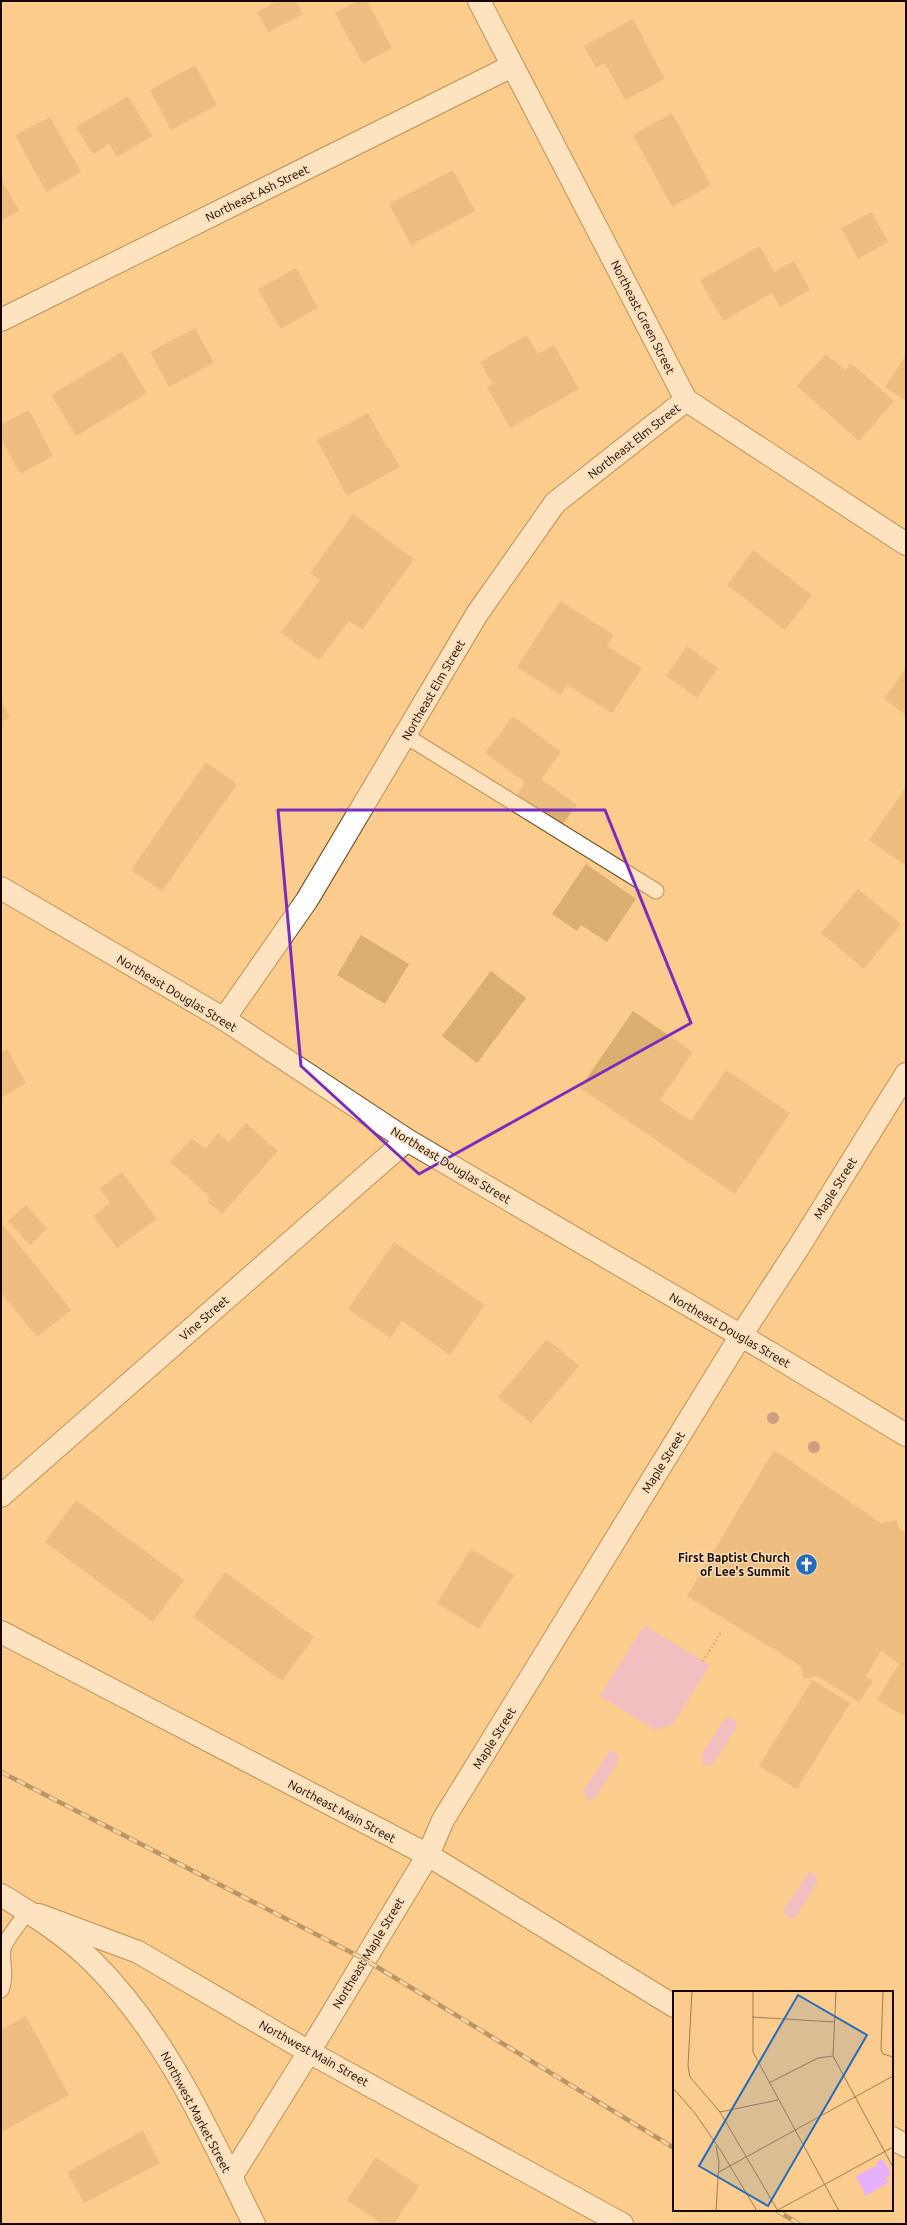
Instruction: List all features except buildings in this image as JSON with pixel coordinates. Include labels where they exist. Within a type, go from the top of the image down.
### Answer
[{"type":"street","name":"Northeast Green Street","points":[[479,1],[686,400],[906,544]]},
{"type":"street","name":"Northeast Ash Street","points":[[1,320],[512,66]]},
{"type":"street","name":"Northeast Elm Street","points":[[224,1019],[307,900],[406,736],[477,614],[555,503],[686,400]]},
{"type":"street","name":"Northeast Douglas Street","points":[[1,888],[224,1019],[407,1140],[740,1337],[772,1354],[906,1435]]},
{"type":"street","name":"Maple Street","points":[[428,1855],[443,1820],[740,1337],[803,1240],[906,1074]]},
{"type":"street","name":"Vine Street","points":[[1,1496],[407,1140]]},
{"type":"street","name":"Northeast Main Street","points":[[1,1632],[428,1855],[673,2005]]},
{"type":"street","name":"Northeast Maple Street","points":[[310,2052],[428,1855]]},
{"type":"street","name":"Northwest Main Street","points":[[1,1895],[28,1911],[138,1952],[310,2052],[622,2224]]},
{"type":"street","name":"Northwest Market Street","points":[[28,1911],[70,1941],[94,1963],[138,2015],[178,2075],[254,2224]]},
{"type":"street","name":"Northwest Market Street","points":[[231,2177],[310,2052]]},
{"type":"street","points":[[893,2139],[906,2146]]},
{"type":"lane","points":[[406,736],[656,891]]},
{"type":"lane","points":[[1,1990],[4,1978],[3,1947],[28,1911]]},
{"type":"path","points":[[703,1661],[721,1632]]},
{"type":"highlighted area","points":[[278,810],[605,810],[691,1023],[419,1174],[301,1066]]},
{"type":"shaded area","points":[[644,1625],[710,1665],[673,1724],[655,1730],[600,1696]]},
{"type":"shaded area","points":[[728,1717],[736,1720],[736,1728],[714,1763],[710,1766],[703,1765],[701,1756],[724,1719]]},
{"type":"shaded area","points":[[610,1750],[618,1754],[618,1762],[596,1797],[593,1800],[586,1799],[584,1790]]},
{"type":"shaded area","points":[[809,1872],[816,1875],[817,1883],[797,1916],[793,1918],[786,1917],[784,1909]]},
{"type":"railway","points":[[1,1772],[364,1959],[673,2147]]},
{"type":"railway","points":[[778,2211],[799,2224]]},
{"type":"place","name":"First Baptist Church of Lee's Summit","points":[[806,1564]]}]
